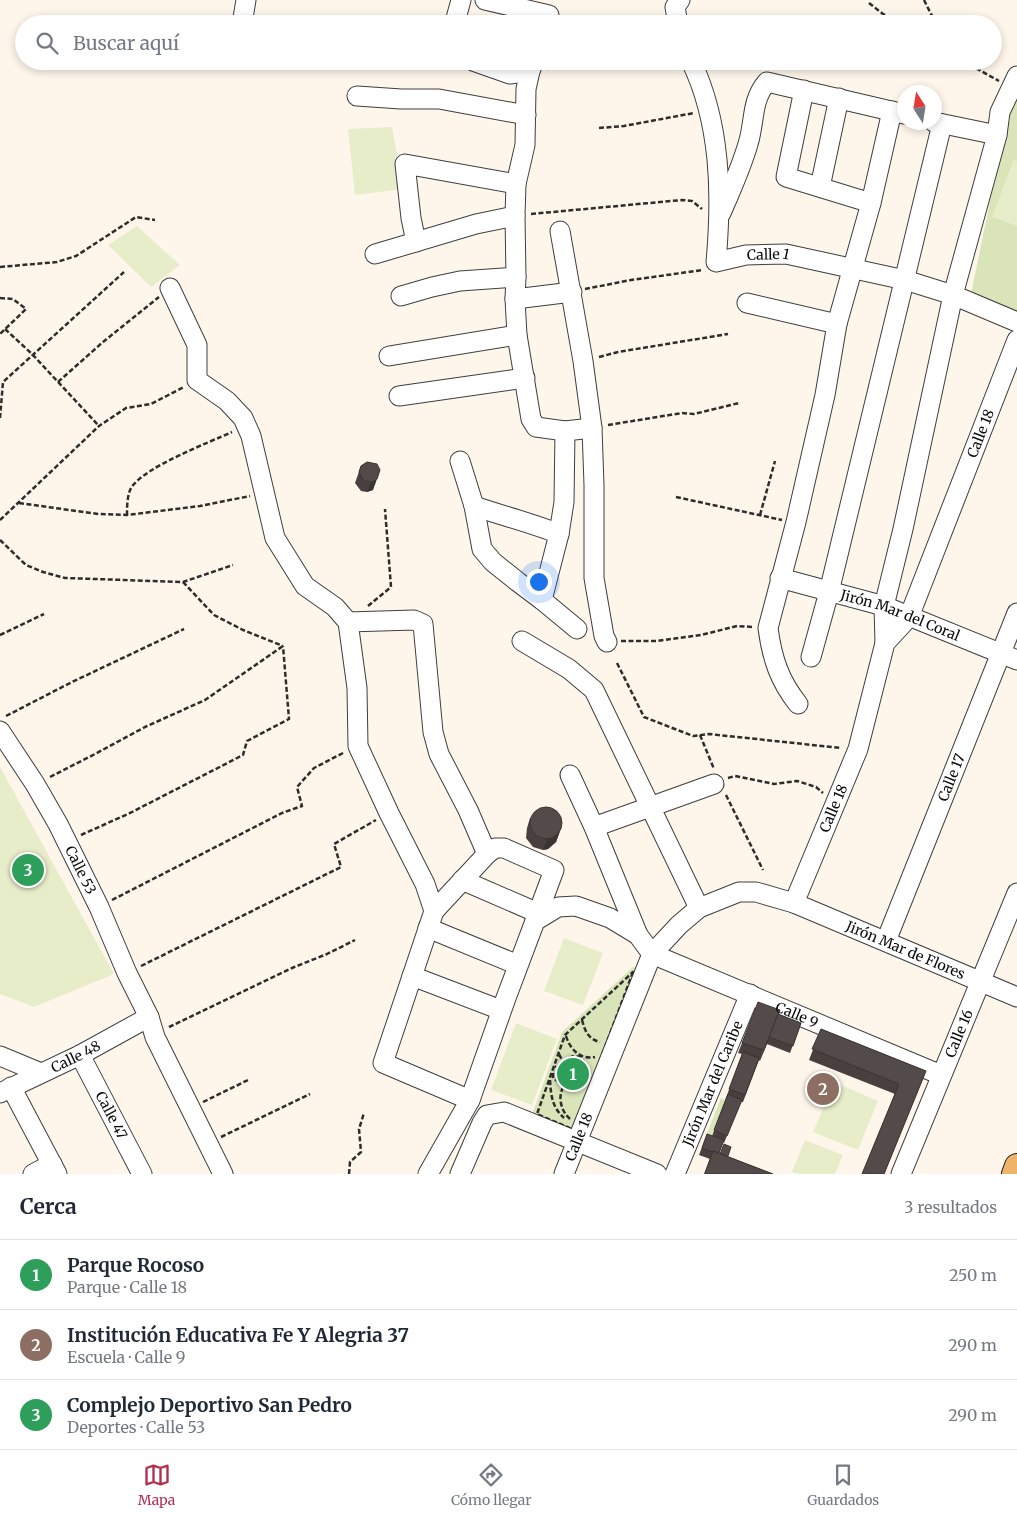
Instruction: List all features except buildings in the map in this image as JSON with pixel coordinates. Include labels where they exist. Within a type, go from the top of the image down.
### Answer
[{"type":"main road","points":[[1014,1174],[1017,1166]]},
{"type":"street","points":[[244,15],[246,0]]},
{"type":"street","points":[[457,15],[460,0]]},
{"type":"street","points":[[485,0],[550,13]]},
{"type":"street","points":[[676,15],[675,7],[680,0]]},
{"type":"street","points":[[499,70],[510,74],[521,70]]},
{"type":"street","points":[[531,70],[526,89],[525,145],[516,184],[515,299],[517,335],[531,419],[536,427],[565,431],[592,428]]},
{"type":"street","points":[[695,70],[708,110],[717,162],[720,217],[716,262]]},
{"type":"street","points":[[720,217],[749,142],[756,99],[767,82],[897,113]]},
{"type":"street","points":[[885,644],[884,606],[903,529],[953,295],[997,135],[1000,112],[1014,82]]},
{"type":"street","points":[[804,90],[786,177],[871,202]]},
{"type":"street","points":[[358,96],[438,99],[526,115]]},
{"type":"street","points":[[820,187],[839,98]]},
{"type":"street","points":[[798,704],[787,690],[779,675],[768,628],[796,522],[825,395],[838,324],[871,202],[897,116]]},
{"type":"street","points":[[942,124],[997,135]]},
{"type":"street","points":[[811,657],[829,592],[905,280],[937,130]]},
{"type":"street","points":[[416,242],[411,218],[406,164],[516,184]]},
{"type":"street","points":[[375,254],[476,224],[515,216]]},
{"type":"street","points":[[560,231],[572,292],[592,428],[594,578],[604,636],[607,642]]},
{"type":"street","name":"Calle 1","points":[[716,262],[746,254],[786,254],[905,280],[953,295],[1017,322]]},
{"type":"street","points":[[400,296],[460,281],[516,277]]},
{"type":"street","points":[[170,288],[197,345],[197,380],[227,401],[243,418],[251,436],[275,538],[305,586],[335,607],[348,622],[357,688],[358,746],[388,813],[425,884],[434,910]]},
{"type":"street","points":[[515,299],[572,292]]},
{"type":"street","points":[[747,303],[838,324]]},
{"type":"street","points":[[390,356],[517,335]]},
{"type":"street","name":"Calle 18","points":[[564,1174],[576,1130],[652,954],[678,925],[699,908],[739,892],[747,891],[794,903],[858,749],[885,644],[909,616],[1017,340]]},
{"type":"street","points":[[400,396],[525,378]]},
{"type":"street","points":[[542,600],[559,534],[564,502],[565,431]]},
{"type":"street","points":[[460,461],[474,506],[482,550],[493,562],[577,629]]},
{"type":"street","points":[[474,506],[538,525],[559,534]]},
{"type":"street","name":"Jirón Mar del Coral","points":[[780,578],[884,606],[1008,656]]},
{"type":"street","name":"Calle 17","points":[[886,941],[1008,656],[1017,613]]},
{"type":"street","points":[[348,622],[414,620],[423,624],[433,732],[439,754],[468,810],[487,854]]},
{"type":"street","points":[[522,641],[569,669],[594,690],[699,908]]},
{"type":"street","name":"Calle 53","points":[[0,731],[58,824],[99,907],[127,973],[149,1017],[155,1037],[224,1174]]},
{"type":"street","points":[[570,775],[594,827],[638,934],[652,954]]},
{"type":"street","points":[[594,827],[720,781]]},
{"type":"street","points":[[428,1174],[470,1100],[501,1010],[554,870],[504,848],[495,848],[487,854],[434,910],[383,1063],[470,1100]]},
{"type":"street","points":[[462,880],[536,917]]},
{"type":"street","name":"Calle 16","points":[[901,1174],[1017,893]]},
{"type":"street","name":"Jirón Mar de Flores","points":[[794,903],[1017,997]]},
{"type":"street","points":[[536,917],[558,907],[576,906],[610,918],[638,934]]},
{"type":"street","points":[[428,928],[518,965]]},
{"type":"street","name":"Calle 9","points":[[652,954],[941,1075]]},
{"type":"street","points":[[412,976],[501,1010]]},
{"type":"street","name":"Jirón Mar del Caribe","points":[[675,1174],[750,994]]},
{"type":"street","name":"Calle 53","points":[[149,1017],[162,1030],[235,1174]]},
{"type":"street","name":"Calle 48","points":[[6,1090],[80,1055],[149,1017]]},
{"type":"street","name":"Calle 47","points":[[80,1055],[142,1174]]},
{"type":"street","points":[[0,1056],[41,1073]]},
{"type":"street","points":[[6,1090],[54,1169],[33,1174]]},
{"type":"street","points":[[460,1174],[487,1115],[504,1112],[576,1130],[657,1174]]},
{"type":"path","points":[[924,0],[932,15]]},
{"type":"path","points":[[869,3],[885,15]]},
{"type":"path","points":[[985,70],[1014,82]]},
{"type":"path","points":[[599,128],[624,126],[708,110]]},
{"type":"path","points":[[515,216],[682,200],[692,201],[706,211],[720,217]]},
{"type":"path","points":[[0,267],[58,262],[76,256],[136,217],[155,220]]},
{"type":"path","points":[[572,292],[631,280],[706,270],[716,262]]},
{"type":"path","points":[[0,418],[3,382],[124,272]]},
{"type":"path","points":[[58,382],[102,342],[170,288]]},
{"type":"path","points":[[0,298],[13,299],[26,309],[0,334]]},
{"type":"path","points":[[5,329],[32,354],[99,426]]},
{"type":"path","points":[[583,361],[618,352],[728,334]]},
{"type":"path","points":[[0,520],[99,426],[126,408],[151,404],[197,380]]},
{"type":"path","points":[[592,428],[682,413],[694,414],[739,403]]},
{"type":"path","points":[[127,515],[127,504],[131,488],[144,476],[238,429]]},
{"type":"path","points":[[760,516],[775,462]]},
{"type":"path","points":[[19,503],[98,514],[127,515],[200,506],[264,493]]},
{"type":"path","points":[[676,497],[796,522]]},
{"type":"path","points":[[348,622],[391,587],[385,509]]},
{"type":"path","points":[[0,540],[26,565],[64,578],[183,582],[233,565]]},
{"type":"path","points":[[183,582],[214,614],[243,630],[283,646]]},
{"type":"path","points":[[0,635],[44,614]]},
{"type":"path","points":[[607,642],[656,641],[701,635],[737,626],[768,628]]},
{"type":"path","points":[[0,719],[80,677],[184,629]]},
{"type":"path","points":[[34,784],[145,727],[205,700],[283,646]]},
{"type":"path","points":[[66,842],[130,813],[243,755],[247,741],[289,719],[283,646]]},
{"type":"path","points":[[617,663],[644,717],[693,736],[709,734],[858,749]]},
{"type":"path","points":[[700,735],[763,870]]},
{"type":"path","points":[[99,907],[282,813],[302,806],[297,787],[314,768],[358,746]]},
{"type":"path","points":[[720,781],[735,776],[774,784],[797,781],[816,787],[836,804]]},
{"type":"path","points":[[127,973],[341,867],[334,844],[388,813]]},
{"type":"path","points":[[162,1030],[355,940]]},
{"type":"path","points":[[633,972],[596,1069],[576,1130],[537,1114],[566,1035],[633,972]]},
{"type":"path","points":[[582,1020],[587,1036],[599,1042],[607,1041]]},
{"type":"path","points":[[566,1035],[569,1045],[582,1055],[591,1058],[602,1055]]},
{"type":"path","points":[[553,1070],[553,1078],[559,1082],[565,1081],[569,1075],[567,1067],[559,1054]]},
{"type":"path","points":[[563,1062],[570,1057],[582,1058],[588,1072]]},
{"type":"path","points":[[553,1070],[559,1065],[577,1073],[596,1069]]},
{"type":"path","points":[[576,1130],[560,1103],[564,1085],[569,1080],[575,1078],[592,1081]]},
{"type":"path","points":[[200,1104],[250,1079]]},
{"type":"path","points":[[550,1079],[552,1101],[555,1109],[576,1130]]},
{"type":"path","points":[[218,1139],[310,1094]]},
{"type":"path","points":[[349,1174],[350,1162],[361,1152],[359,1129],[364,1114]]},
{"type":"green space","points":[[1017,95],[1017,311],[971,294],[1008,114]]},
{"type":"green space","points":[[392,127],[403,189],[355,195],[348,129]]},
{"type":"green space","points":[[1014,159],[1017,161],[1017,226],[992,217]]},
{"type":"green space","points":[[137,226],[180,265],[151,287],[108,245]]},
{"type":"green space","points":[[0,767],[114,974],[34,1007],[0,994]]},
{"type":"green space","points":[[564,938],[603,953],[583,1005],[544,991]]},
{"type":"green space","points":[[633,967],[640,970],[575,1135],[532,1115],[562,1032]]},
{"type":"green space","points":[[516,1023],[557,1039],[532,1105],[491,1090]]},
{"type":"green space","points":[[834,1082],[878,1101],[858,1150],[813,1132]]},
{"type":"green space","points":[[721,1098],[725,1100],[711,1137],[706,1136]]},
{"type":"green space","points":[[805,1140],[843,1155],[835,1174],[798,1174],[792,1172]]},
{"type":"place","name":"Complejo Deportivo San Pedro","points":[[28,870]]},
{"type":"place","name":"Parque Rocoso","points":[[573,1074]]},
{"type":"place","name":"Institución Educativa Fe Y Alegria 37","points":[[823,1089]]}]
